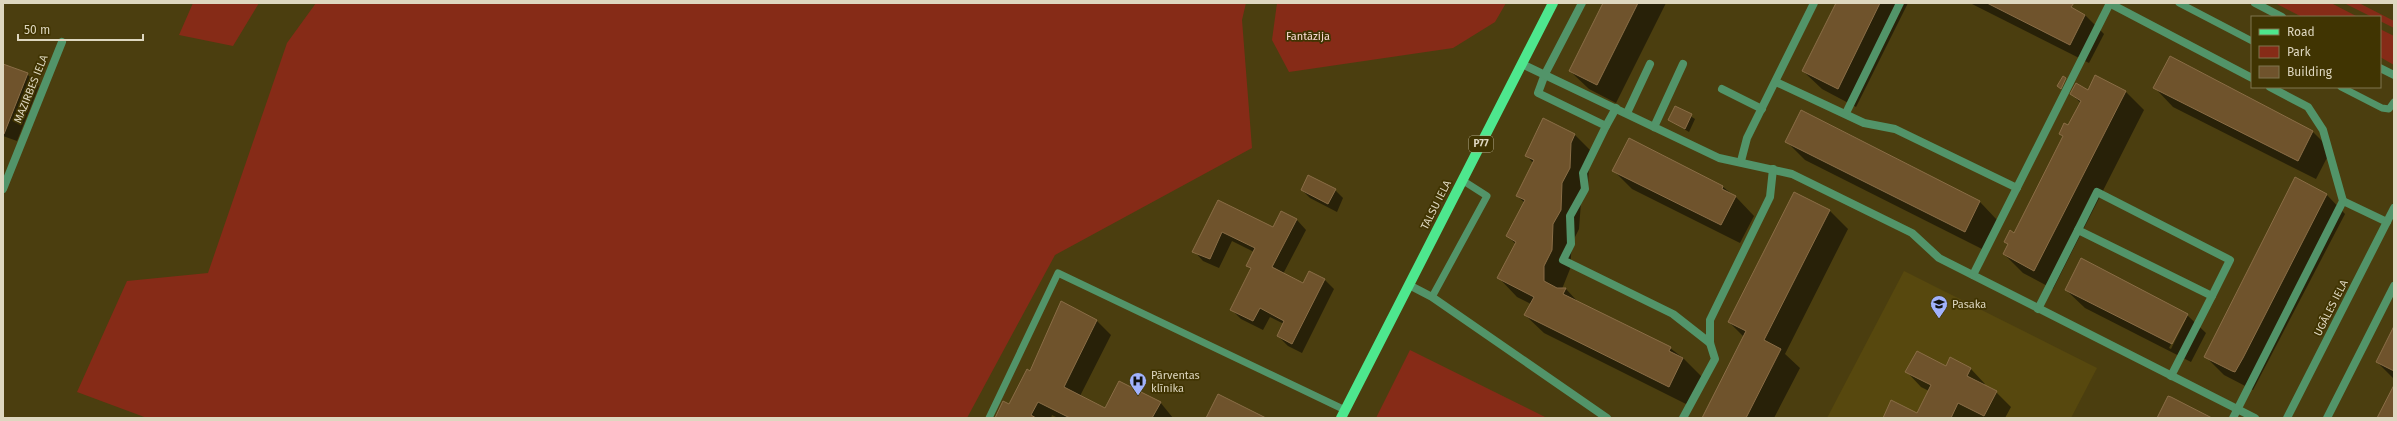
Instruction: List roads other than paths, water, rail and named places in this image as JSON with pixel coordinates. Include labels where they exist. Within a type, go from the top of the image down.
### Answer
[{"type":"main road","name":"TALSU IELA","points":[[1343,414],[1553,3]]},
{"type":"street","points":[[1582,3],[1545,74],[1538,93],[1606,126]]},
{"type":"street","points":[[1741,162],[1747,138],[1814,3]]},
{"type":"street","points":[[1846,113],[1900,3]]},
{"type":"street","points":[[1973,275],[2110,3],[2251,77]]},
{"type":"street","points":[[2255,3],[2280,16]]},
{"type":"street","name":"MAZIRBES IELA","points":[[3,189],[62,42]]},
{"type":"street","points":[[1522,64],[1719,158],[1792,174],[1912,233],[1939,258],[2256,418]]},
{"type":"street","points":[[1627,113],[1650,64]]},
{"type":"street","points":[[1654,126],[1683,64]]},
{"type":"street","points":[[2381,68],[2394,75]]},
{"type":"street","points":[[1776,82],[1846,113],[1864,123],[1895,128],[2017,188]]},
{"type":"street","points":[[2233,418],[2343,201],[2323,130],[2308,107],[2272,88]]},
{"type":"street","points":[[1722,89],[1762,109]]},
{"type":"street","points":[[1616,108],[1583,173],[1585,189],[1570,216],[1571,244],[1564,260],[1673,314],[1710,343]]},
{"type":"street","points":[[1683,418],[1715,359],[1710,343],[1710,320],[1770,197],[1773,169]]},
{"type":"street","points":[[2038,309],[2097,192],[2230,260],[2171,376]]},
{"type":"street","points":[[2343,201],[2388,222]]},
{"type":"street","name":"UGĀLES IELA","points":[[2287,418],[2394,208]]},
{"type":"street","points":[[2078,230],[2212,296]]},
{"type":"street","points":[[1409,285],[1432,297],[1606,418]]},
{"type":"street","points":[[2327,418],[2394,286]]},
{"type":"lane","points":[[2179,3],[2251,40]]},
{"type":"lane","points":[[2344,88],[2382,108],[2389,109],[2394,102]]},
{"type":"lane","points":[[1432,297],[1487,196],[1462,180]]},
{"type":"lane","points":[[989,418],[1058,273],[1343,414]]},
{"type":"place","name":"Pasaka","points":[[1939,319]]},
{"type":"place","name":"Pārventas klīnika","points":[[1138,396]]},
{"type":"park label","name":"Fantāzija","points":[[1308,36]]}]
